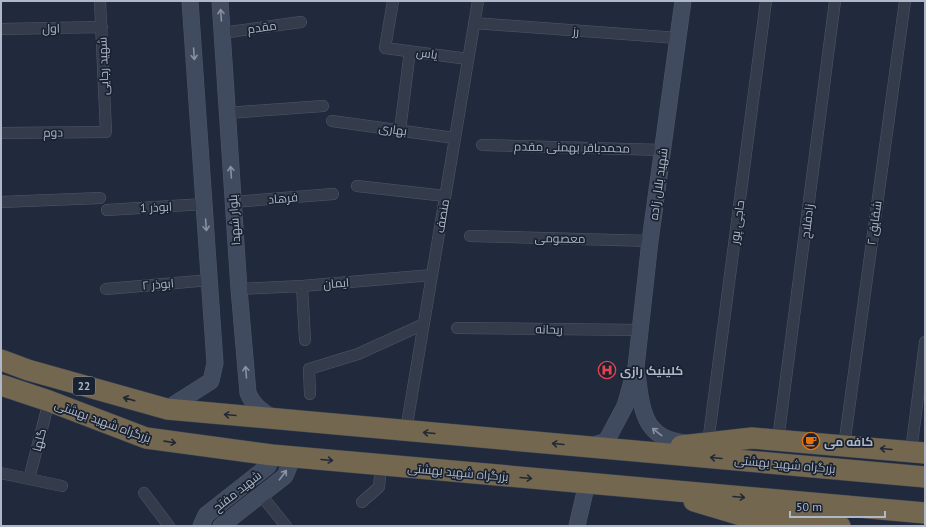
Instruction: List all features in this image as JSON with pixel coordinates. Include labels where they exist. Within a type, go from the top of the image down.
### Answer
[{"type":"highway","name":"22","points":[[1,360],[28,370],[167,409]]},
{"type":"highway","name":"بزرگراه شهید بهشتی","points":[[1,385],[49,401],[146,438],[272,456],[925,514]]},
{"type":"highway","name":"بزرگراه شهید بهشتی","points":[[167,409],[925,477]]},
{"type":"highway","points":[[637,451],[746,439],[778,440],[918,452]]},
{"type":"highway","points":[[657,490],[744,516],[840,526]]},
{"type":"main road","points":[[167,409],[211,382],[215,363],[190,1]]},
{"type":"main road","name":"بلوار شهدا","points":[[220,1],[239,289],[248,393],[254,405],[260,410],[282,420]]},
{"type":"main road","name":"شهید بلال زاده","points":[[585,446],[604,442],[608,438],[625,406],[636,367],[650,241],[683,1]]},
{"type":"main road","name":"شهید بلال زاده","points":[[636,367],[641,406],[650,427],[663,437],[679,442],[708,443]]},
{"type":"main road","name":"شهید مفتح","points":[[201,526],[206,515],[268,466],[272,456]]},
{"type":"main road","name":"شهید مفتح","points":[[221,526],[285,476],[293,457]]},
{"type":"main road","points":[[576,526],[587,483]]},
{"type":"street","name":"شهید رجایی","points":[[100,1],[106,132]]},
{"type":"street","name":"یاس","points":[[392,1],[385,48],[468,59]]},
{"type":"street","name":"منصف","points":[[406,430],[478,1]]},
{"type":"street","name":"حاجی پور","points":[[708,443],[766,1]]},
{"type":"street","name":"زادفلاح","points":[[778,440],[835,1]]},
{"type":"street","name":"شقایق ۲","points":[[844,446],[905,1]]},
{"type":"street","name":"مقدم","points":[[222,33],[301,22]]},
{"type":"street","name":"رز","points":[[474,24],[678,38]]},
{"type":"street","name":"اول","points":[[1,29],[102,27]]},
{"type":"street","points":[[400,130],[410,51]]},
{"type":"street","points":[[227,113],[323,106]]},
{"type":"street","name":"بهاری","points":[[332,121],[454,138]]},
{"type":"street","name":"دوم","points":[[1,133],[106,132]]},
{"type":"street","name":"محمدباقر بهمنی مقدم","points":[[482,145],[663,150]]},
{"type":"street","points":[[357,186],[445,196]]},
{"type":"street","name":"فرهاد","points":[[233,202],[333,194]]},
{"type":"street","points":[[1,202],[100,198]]},
{"type":"street","name":"ابوذر 1","points":[[108,210],[204,204]]},
{"type":"street","name":"معصومی","points":[[470,236],[650,241]]},
{"type":"street","name":"ایمان","points":[[239,289],[302,286],[432,275]]},
{"type":"street","name":"ابوذر ۲","points":[[106,289],[210,280]]},
{"type":"street","points":[[302,286],[305,340]]},
{"type":"street","points":[[310,394],[309,369],[358,354],[424,324]]},
{"type":"street","name":"ریحانه","points":[[457,328],[640,330]]},
{"type":"street","points":[[918,452],[925,342]]},
{"type":"street","name":"گلها","points":[[29,479],[49,401]]},
{"type":"street","points":[[362,502],[379,487],[381,465]]},
{"type":"street","points":[[1,473],[62,486]]},
{"type":"street","points":[[144,493],[169,526]]},
{"type":"street","points":[[261,495],[286,526]]},
{"type":"place","name":"کلینیک رازی","points":[[607,370]]},
{"type":"place","name":"کافه می","points":[[811,441]]}]
